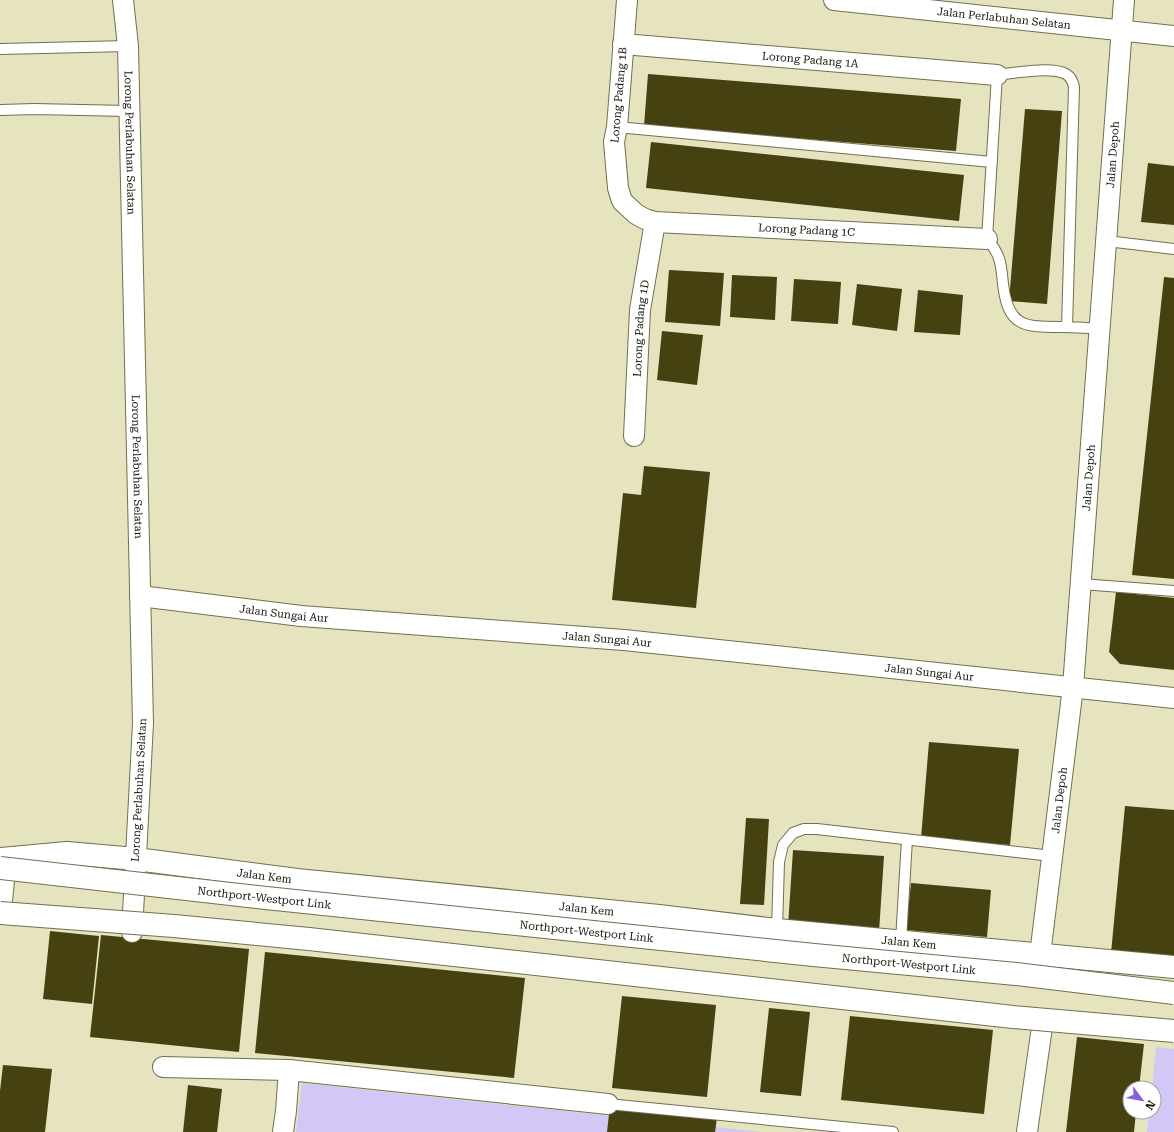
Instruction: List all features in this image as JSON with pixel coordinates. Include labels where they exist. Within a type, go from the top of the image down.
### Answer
[{"type":"street","name":"Lorong Perlabuhan Selatan","points":[[123,0],[128,46],[143,723],[132,932]]},
{"type":"street","name":"Lorong Padang 1B","points":[[628,0],[617,127],[614,142],[620,198],[630,209]]},
{"type":"street","name":"Jalan Perlabuhan Selatan","points":[[834,0],[1174,36]]},
{"type":"street","name":"Jalan Depoh","points":[[1040,955],[1074,687],[1124,0]]},
{"type":"street","name":"Lorong Padang 1A","points":[[623,44],[997,75]]},
{"type":"street","name":"Lorong Padang 1C","points":[[630,209],[645,219],[655,222],[987,239]]},
{"type":"street","name":"Lorong Padang 1D","points":[[634,436],[640,310],[655,222]]},
{"type":"street","name":"Jalan Sungai Aur","points":[[140,596],[301,616],[624,640],[1174,698]]},
{"type":"street","name":"Jalan Kem","points":[[2,862],[67,853],[297,880],[659,916],[777,930],[1174,967]]},
{"type":"street","points":[[2,862],[0,912],[301,938],[990,1015],[1174,1031]]},
{"type":"street","name":"Northport-Westport Link","points":[[2,862],[266,898],[806,954],[1016,974],[1174,993]]},
{"type":"street","points":[[0,922],[132,932],[500,968],[774,1001],[1174,1040]]},
{"type":"street","points":[[1027,1132],[1042,1027]]},
{"type":"street","points":[[163,1067],[289,1070],[608,1104]]},
{"type":"street","points":[[283,1132],[289,1070]]},
{"type":"lane","points":[[0,49],[128,46]]},
{"type":"lane","points":[[1067,327],[1073,82],[1067,75],[1059,71],[1047,70],[997,75],[987,239],[995,248],[999,257],[1008,308],[1011,314],[1023,324],[1036,327],[1100,329]]},
{"type":"lane","points":[[0,110],[34,109],[129,111]]},
{"type":"lane","points":[[617,127],[992,162]]},
{"type":"lane","points":[[1107,241],[1174,249]]},
{"type":"lane","points":[[1081,584],[1174,591]]},
{"type":"lane","points":[[777,930],[779,862],[783,845],[793,833],[804,829],[817,829],[1052,856]]},
{"type":"lane","points":[[901,941],[907,839]]},
{"type":"lane","points":[[608,1104],[893,1132]]},
{"type":"shaded area","points":[[1156,1047],[1174,1049],[1174,1132],[1147,1132],[1148,1120],[1162,1120],[1162,1080],[1153,1080]]},
{"type":"shaded area","points":[[302,1083],[762,1132],[296,1132]]},
{"type":"building","points":[[648,74],[961,99],[956,151],[644,126]]},
{"type":"building","points":[[1025,109],[1062,111],[1047,304],[1009,301]]},
{"type":"building","points":[[651,142],[964,175],[959,221],[646,188]]},
{"type":"building","points":[[1148,163],[1174,166],[1174,225],[1141,222]]},
{"type":"building","points":[[669,270],[724,273],[720,326],[665,322]]},
{"type":"building","points":[[732,275],[777,277],[775,320],[730,317]]},
{"type":"building","points":[[1164,277],[1174,278],[1174,579],[1132,575]]},
{"type":"building","points":[[794,279],[841,282],[838,324],[791,321]]},
{"type":"building","points":[[857,284],[902,289],[897,331],[852,325]]},
{"type":"building","points":[[918,290],[963,295],[960,335],[914,332]]},
{"type":"building","points":[[662,331],[703,335],[697,385],[657,380]]},
{"type":"building","points":[[644,466],[710,472],[696,608],[612,600],[623,493],[641,495]]},
{"type":"building","points":[[1116,592],[1174,598],[1174,670],[1120,664],[1109,652]]},
{"type":"building","points":[[929,742],[1019,749],[1010,845],[921,838]]},
{"type":"building","points":[[1125,806],[1174,810],[1174,959],[1111,953]]},
{"type":"building","points":[[746,818],[769,819],[764,905],[740,904]]},
{"type":"building","points":[[793,850],[884,856],[879,932],[788,926]]},
{"type":"building","points":[[911,883],[991,890],[987,937],[906,930]]},
{"type":"building","points":[[50,931],[99,936],[92,1004],[43,999]]},
{"type":"building","points":[[101,935],[249,949],[239,1052],[90,1037]]},
{"type":"building","points":[[265,952],[525,978],[514,1078],[255,1053]]},
{"type":"building","points":[[622,996],[716,1005],[707,1097],[612,1088]]},
{"type":"building","points":[[769,1008],[810,1012],[801,1096],[760,1092]]},
{"type":"building","points":[[850,1016],[993,1030],[984,1114],[841,1100]]},
{"type":"building","points":[[1077,1037],[1144,1044],[1140,1080],[1122,1080],[1122,1120],[1135,1120],[1134,1132],[1066,1132]]},
{"type":"building","points":[[3,1065],[52,1069],[45,1132],[0,1132],[0,1091]]},
{"type":"building","points":[[188,1085],[222,1089],[217,1132],[183,1132]]},
{"type":"building","points":[[610,1105],[717,1118],[715,1132],[607,1132]]}]
